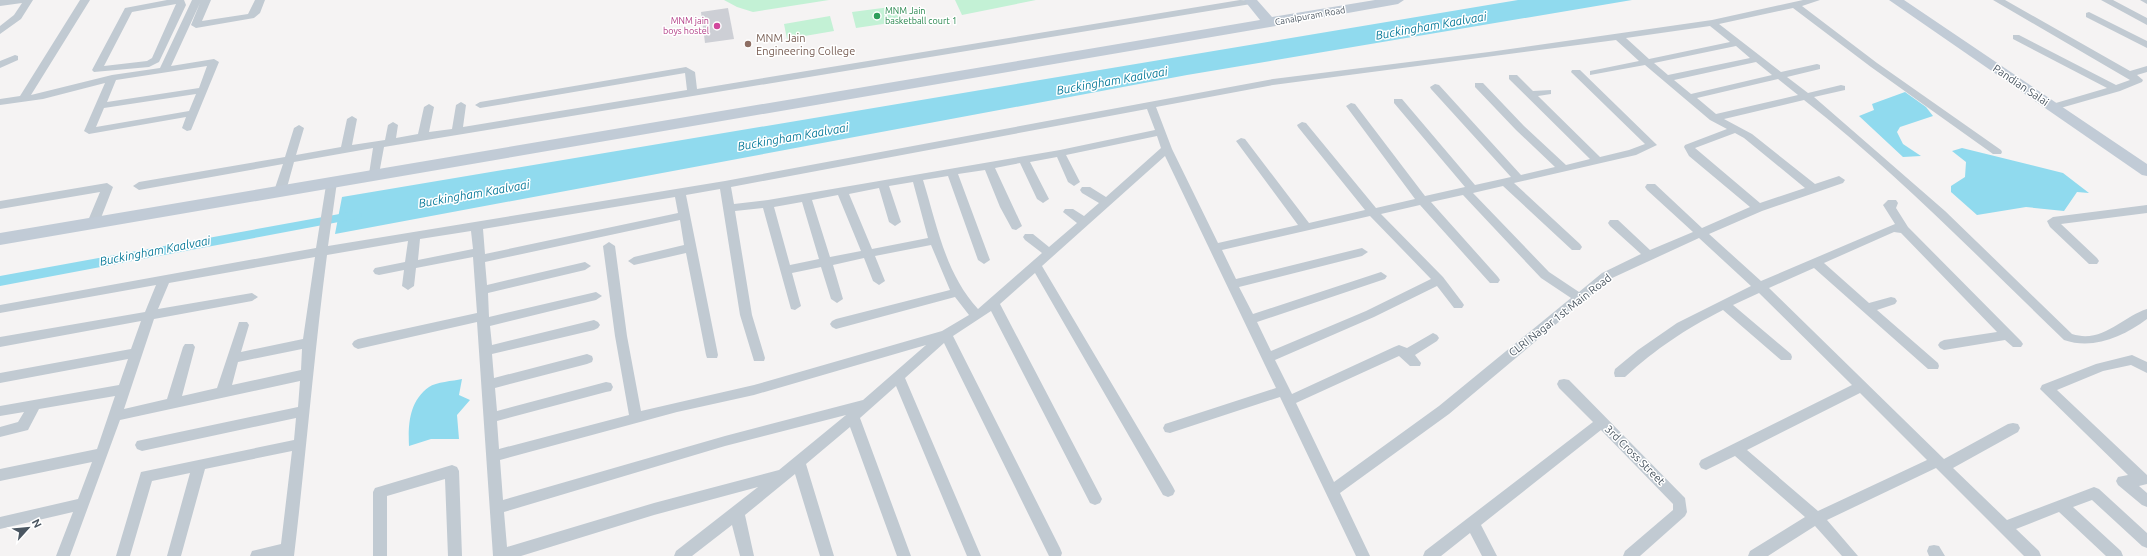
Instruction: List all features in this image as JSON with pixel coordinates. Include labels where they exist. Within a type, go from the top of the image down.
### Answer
[{"type":"street","points":[[0,3],[23,0]]},
{"type":"street","points":[[0,31],[18,17],[28,0]]},
{"type":"street","points":[[24,98],[85,0]]},
{"type":"street","points":[[196,25],[206,0]]},
{"type":"street","points":[[185,26],[251,16],[255,13],[260,0]]},
{"type":"street","points":[[139,186],[390,142],[693,94],[1251,0],[1270,23]]},
{"type":"street","name":"Canalpuram Road","points":[[0,239],[280,191],[330,188],[374,174],[1270,23],[1398,0]]},
{"type":"street","points":[[0,309],[415,235],[477,227],[725,185],[1273,82],[1619,37],[1712,23],[1815,0]]},
{"type":"street","name":"Pandian Salai","points":[[1895,0],[2147,171]]},
{"type":"street","points":[[1998,0],[2138,80],[2116,89],[2053,107]]},
{"type":"street","points":[[2106,0],[2147,22]]},
{"type":"street","points":[[170,58],[156,60],[149,64],[97,70],[128,10],[139,3],[180,1],[182,5]]},
{"type":"street","points":[[156,60],[182,5],[196,1]]},
{"type":"street","points":[[164,70],[196,1]]},
{"type":"street","points":[[1795,5],[1874,65],[1997,152]]},
{"type":"street","points":[[2089,15],[2147,45]]},
{"type":"street","points":[[1712,23],[1831,116],[1936,210],[2068,337],[2076,340],[2104,337],[2131,325],[2147,313]]},
{"type":"street","points":[[1619,37],[1714,118],[1734,130],[1748,136],[1813,188]]},
{"type":"street","points":[[2016,37],[2116,89]]},
{"type":"street","points":[[1594,73],[1738,43]]},
{"type":"street","points":[[0,65],[15,58]]},
{"type":"street","points":[[1667,78],[1759,59]]},
{"type":"street","points":[[0,102],[43,96],[112,78],[214,62],[187,128]]},
{"type":"street","points":[[1690,97],[1817,67]]},
{"type":"street","points":[[2129,75],[2147,69]]},
{"type":"street","points":[[480,105],[686,70],[690,72],[693,94]]},
{"type":"street","points":[[1214,248],[1564,169],[1632,153],[1652,145],[1576,72]]},
{"type":"street","points":[[1513,77],[1598,161]]},
{"type":"street","points":[[112,78],[89,130],[193,113]]},
{"type":"street","points":[[1479,85],[1520,128],[1564,169]]},
{"type":"street","points":[[1435,87],[1519,179]]},
{"type":"street","points":[[1714,118],[1841,88]]},
{"type":"street","points":[[99,106],[202,90]]},
{"type":"street","points":[[1529,94],[1547,92]]},
{"type":"street","points":[[1398,101],[1468,190],[1545,275],[1579,298]]},
{"type":"street","points":[[1150,104],[1167,149],[1214,248],[1233,284],[1266,358],[1286,396],[1363,556]]},
{"type":"street","points":[[457,131],[461,105]]},
{"type":"street","points":[[1351,106],[1423,201],[1494,280]]},
{"type":"street","points":[[423,137],[429,107]]},
{"type":"street","points":[[346,150],[352,119]]},
{"type":"street","points":[[390,142],[393,125]]},
{"type":"street","points":[[1302,125],[1372,212],[1438,280],[1458,305]]},
{"type":"street","points":[[280,191],[299,128]]},
{"type":"street","points":[[1734,130],[1689,147],[1693,154],[1758,208]]},
{"type":"street","points":[[728,208],[768,204],[989,166],[1161,132]]},
{"type":"street","points":[[1241,141],[1306,227]]},
{"type":"street","points":[[374,174],[379,144]]},
{"type":"street","points":[[681,556],[737,513],[853,417],[946,334],[977,316],[1167,149]]},
{"type":"street","points":[[1060,153],[1074,182]]},
{"type":"street","points":[[1023,159],[1043,199]]},
{"type":"street","points":[[989,166],[1006,207],[1016,226]]},
{"type":"street","points":[[952,172],[984,260]]},
{"type":"street","points":[[917,178],[945,267],[964,303],[977,316]]},
{"type":"street","name":"CLRI Nagar 1st Main Road","points":[[1332,492],[1444,410],[1606,276],[1649,255],[1758,208],[1839,180]]},
{"type":"street","points":[[1506,182],[1576,247]]},
{"type":"street","points":[[883,184],[895,222]]},
{"type":"street","points":[[725,185],[746,315],[759,358]]},
{"type":"street","points":[[0,205],[107,187],[93,223]]},
{"type":"street","points":[[1651,187],[1702,232],[1760,287],[2034,556]]},
{"type":"street","points":[[257,556],[287,552],[304,411],[309,343],[330,188]]},
{"type":"street","points":[[1086,190],[1107,202]]},
{"type":"street","points":[[842,191],[879,281]]},
{"type":"street","points":[[680,193],[692,247],[712,355]]},
{"type":"street","points":[[806,197],[837,300]]},
{"type":"street","points":[[1892,203],[1889,205],[1890,208],[1904,230],[2017,344]]},
{"type":"street","points":[[768,204],[795,306]]},
{"type":"street","points":[[2093,260],[2054,224],[2054,221],[2147,209]]},
{"type":"street","points":[[1069,212],[1084,222]]},
{"type":"street","points":[[378,271],[479,256],[685,215]]},
{"type":"street","points":[[1614,223],[1649,255]]},
{"type":"street","points":[[477,227],[500,556],[654,509],[781,476]]},
{"type":"street","points":[[1620,373],[1642,353],[1682,326],[1725,304],[1893,228],[1904,230]]},
{"type":"street","points":[[408,286],[415,235]]},
{"type":"street","points":[[1028,237],[1050,253]]},
{"type":"street","points":[[785,270],[936,240]]},
{"type":"street","points":[[609,246],[621,336],[636,419]]},
{"type":"street","points":[[634,261],[692,247]]},
{"type":"street","points":[[1233,284],[1362,252]]},
{"type":"street","points":[[1816,263],[1933,366]]},
{"type":"street","points":[[1036,265],[1111,396],[1168,491]]},
{"type":"street","points":[[482,290],[585,266]]},
{"type":"street","points":[[1250,320],[1381,276]]},
{"type":"street","points":[[63,556],[102,454],[149,316],[164,279]]},
{"type":"street","points":[[1266,358],[1348,324],[1438,280]]},
{"type":"street","points":[[836,324],[957,292]]},
{"type":"street","points":[[358,344],[484,320],[596,296]]},
{"type":"street","points":[[0,342],[252,297]]},
{"type":"street","points":[[1867,308],[1891,301]]},
{"type":"street","points":[[993,302],[1095,499]]},
{"type":"street","points":[[1725,304],[1786,357]]},
{"type":"street","points":[[224,392],[243,325]]},
{"type":"street","points":[[486,351],[594,325]]},
{"type":"street","points":[[493,456],[677,407],[754,390],[946,334]]},
{"type":"street","points":[[946,334],[1055,553]]},
{"type":"street","points":[[1944,345],[2007,334]]},
{"type":"street","points":[[1170,428],[1286,396],[1400,350],[1411,359],[1433,338]]},
{"type":"street","points":[[234,358],[309,343]]},
{"type":"street","points":[[173,404],[190,347]]},
{"type":"street","points":[[0,378],[137,353]]},
{"type":"street","points":[[488,385],[587,359]]},
{"type":"street","points":[[2145,480],[2047,389],[2101,367],[2132,360],[2147,368]]},
{"type":"street","points":[[115,416],[307,374]]},
{"type":"street","points":[[898,376],[974,556]]},
{"type":"street","points":[[1564,384],[1602,422]]},
{"type":"street","points":[[1706,464],[1862,386]]},
{"type":"street","points":[[490,418],[606,387]]},
{"type":"street","points":[[0,411],[124,389]]},
{"type":"street","points":[[497,508],[725,441],[868,404]]},
{"type":"street","points":[[0,432],[23,426],[34,406]]},
{"type":"street","points":[[142,445],[304,411]]},
{"type":"street","points":[[853,417],[904,556]]},
{"type":"street","name":"3rd Cross Street","points":[[1430,556],[1602,422],[1680,502],[1680,512],[1630,556]]},
{"type":"street","points":[[1755,556],[1816,518],[1941,464],[2012,428]]},
{"type":"street","points":[[123,556],[146,476],[300,444]]},
{"type":"street","points":[[1736,448],[1816,518],[1851,556]]},
{"type":"street","points":[[0,475],[102,454]]},
{"type":"street","points":[[798,462],[827,556]]},
{"type":"street","points":[[174,556],[200,465]]},
{"type":"street","points":[[380,556],[380,492],[452,471],[455,556]]},
{"type":"street","points":[[2145,480],[2123,481],[2147,501]]},
{"type":"street","points":[[2004,527],[2094,493],[2147,542]]},
{"type":"street","points":[[0,523],[82,504]]},
{"type":"street","points":[[2062,506],[2116,556]]},
{"type":"street","points":[[737,513],[747,556]]},
{"type":"street","points":[[1472,523],[1490,556]]},
{"type":"green space","points":[[724,0],[829,0],[753,12],[737,7]]},
{"type":"green space","points":[[955,0],[1036,0],[962,15]]},
{"type":"green space","name":"MNM Jain basketball court 1","points":[[898,6],[903,21],[856,28],[852,12]]},
{"type":"green space","points":[[830,16],[834,31],[787,39],[784,24]]},
{"type":"water","points":[[1518,0],[1632,0],[1187,75],[335,234],[342,197]]},
{"type":"water","points":[[1905,92],[1926,107],[1933,116],[1900,127],[1897,132],[1903,144],[1921,156],[1903,157],[1859,116],[1874,110],[1872,104]]},
{"type":"water","points":[[1962,148],[2063,173],[2089,193],[2077,192],[2064,211],[2026,207],[1977,215],[1951,192],[1951,186],[1965,177],[1966,162],[1952,151]]},
{"type":"water","points":[[462,379],[459,395],[470,400],[457,415],[459,439],[431,439],[409,446],[411,414],[417,399],[429,387],[436,384]]},
{"type":"building","name":"MNM jain boys hostel","points":[[728,8],[734,39],[705,43],[701,12]]},
{"type":"waterway","name":"Buckingham Kaalvaai","points":[[0,281],[356,215]]},
{"type":"place","name":"MNM Jain basketball court 1","points":[[877,16]]},
{"type":"place","name":"MNM jain boys hostel","points":[[717,26]]},
{"type":"place","name":"MNM Jain Engineering College","points":[[748,44]]}]
